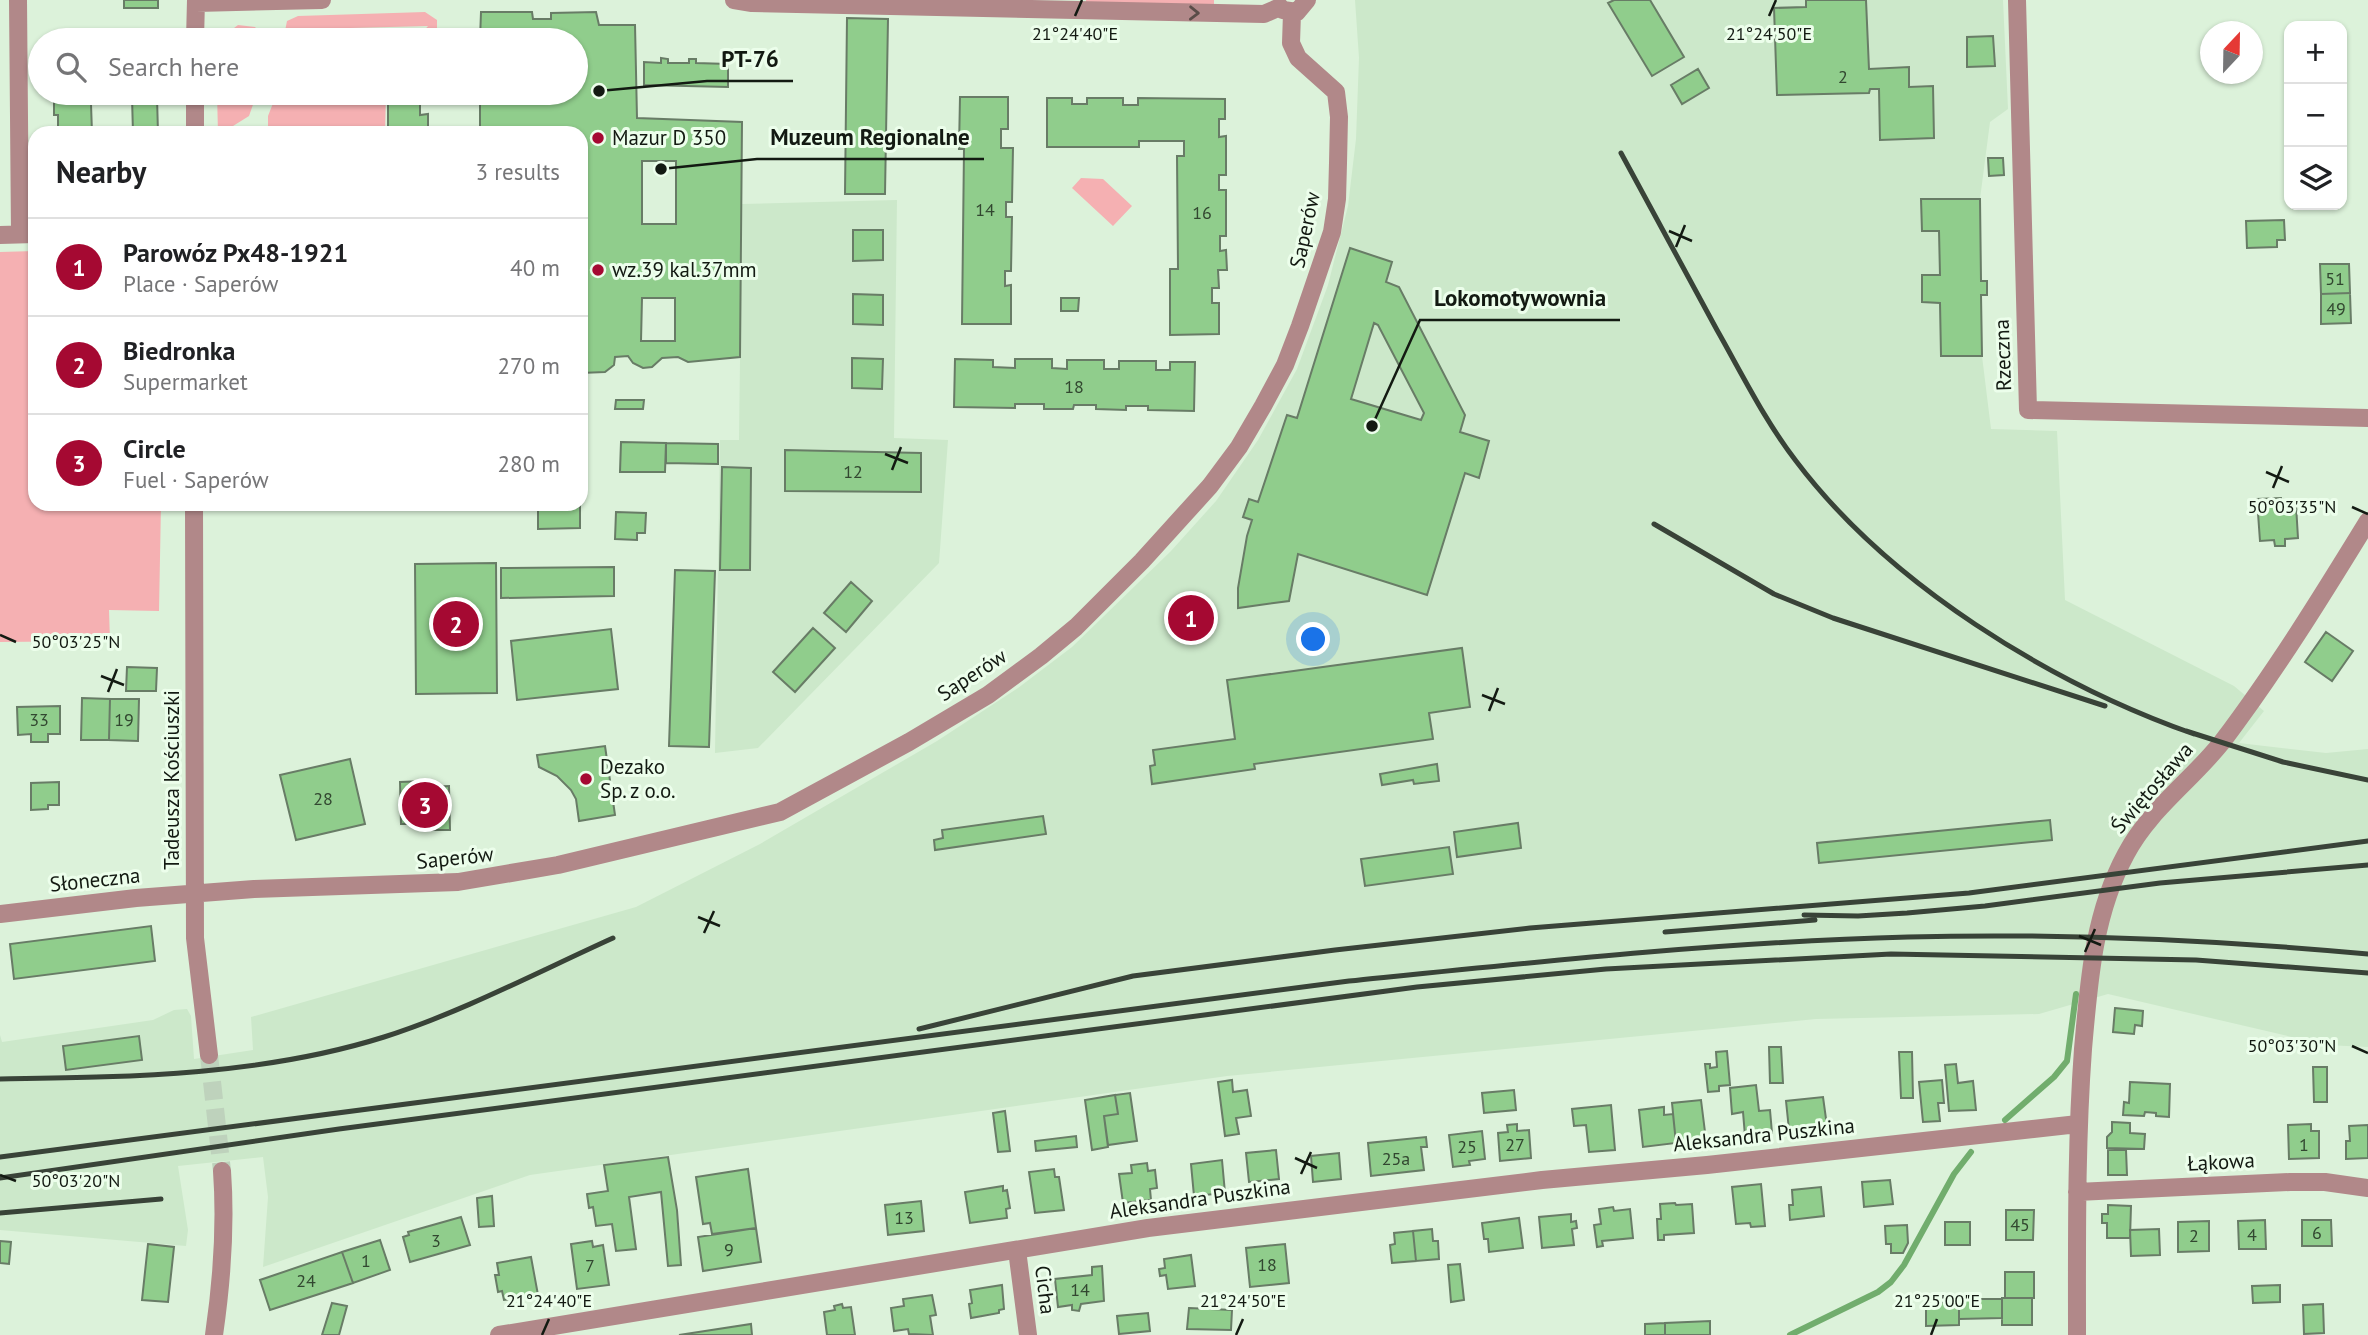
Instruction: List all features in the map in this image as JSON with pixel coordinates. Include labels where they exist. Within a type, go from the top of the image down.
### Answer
[{"type":"street","points":[[0,235],[27,234],[18,0]]},
{"type":"street","points":[[195,28],[196,2],[321,0]]},
{"type":"street","points":[[734,0],[752,3],[1264,14],[1283,7],[1302,9],[1307,0]]},
{"type":"street","name":"Rzeczna","points":[[2017,0],[2028,410],[2368,418]]},
{"type":"street","name":"Saperów","points":[[195,894],[254,889],[428,884],[488,878],[671,839],[767,815],[805,799],[909,742],[988,695],[1041,656],[1076,627],[1133,570],[1210,486],[1264,407],[1285,365],[1300,326],[1332,232],[1337,199],[1339,117],[1336,92],[1298,58],[1291,43],[1283,7]]},
{"type":"street","points":[[195,105],[195,126]]},
{"type":"street","name":"Tadeusza Kościuszki","points":[[194,511],[195,938],[209,1055]]},
{"type":"street","name":"Świętosława","points":[[2077,1335],[2078,1124],[2091,964],[2105,902],[2116,873],[2146,824],[2198,771],[2243,713],[2366,530]]},
{"type":"street","name":"Słoneczna","points":[[0,914],[195,894]]},
{"type":"street","name":"Aleksandra Puszkina","points":[[499,1335],[1148,1228],[1432,1193],[2078,1124]]},
{"type":"street","points":[[214,1335],[220,1294],[225,1216],[222,1171]]},
{"type":"street","name":"Łąkowa","points":[[2077,1192],[2290,1182],[2325,1182],[2368,1188]]},
{"type":"street","name":"Cicha","points":[[1017,1250],[1028,1335]]},
{"type":"shaded area","points":[[1086,0],[1214,0],[1214,4],[1086,4]]},
{"type":"shaded area","points":[[1355,0],[2003,0],[2008,109],[1990,122],[1980,199],[1982,356],[1991,429],[2057,431],[2065,600],[2234,686],[2264,711],[2239,743],[2326,753],[2368,749],[2368,1047],[2326,1045],[2108,994],[2039,1014],[1816,1019],[1227,1076],[530,1175],[263,1267],[268,1197],[263,1157],[178,1166],[188,1230],[186,1246],[0,1230],[0,1035],[2,1042],[153,1020],[174,1010],[187,1009],[191,1016],[194,1059],[253,1050],[251,1017],[636,907],[760,844],[937,741],[1018,688],[1072,647],[1171,551],[1216,501],[1258,440],[1297,369],[1328,285],[1348,206],[1356,139],[1359,58]]},
{"type":"shaded area","points":[[425,12],[437,20],[437,28],[286,28],[287,21],[298,16]]},
{"type":"shaded area","points":[[238,25],[256,28],[234,28]]},
{"type":"shaded area","points":[[217,105],[253,105],[249,116],[233,126],[218,126]]},
{"type":"shaded area","points":[[272,105],[386,105],[385,126],[268,126]]},
{"type":"shaded area","points":[[1081,178],[1103,179],[1132,206],[1113,226],[1072,188]]},
{"type":"shaded area","points":[[897,200],[894,438],[948,440],[939,563],[758,748],[715,753],[720,440],[739,440],[742,204]]},
{"type":"shaded area","points":[[28,251],[28,511],[161,511],[159,611],[109,610],[110,641],[0,642],[0,252]]},
{"type":"building","points":[[124,0],[158,0],[158,8],[124,8]]},
{"type":"building","points":[[1614,0],[1650,0],[1684,57],[1652,76],[1608,3]]},
{"type":"building","points":[[1806,0],[1866,0],[1869,69],[1909,67],[1909,87],[1933,86],[1934,138],[1880,140],[1879,89],[1870,89],[1869,93],[1777,95],[1774,8],[1806,7]]},
{"type":"building","points":[[481,12],[532,12],[533,19],[551,19],[551,13],[596,12],[599,25],[635,25],[637,118],[742,122],[740,357],[688,362],[678,357],[662,358],[652,367],[643,368],[633,363],[628,356],[615,357],[614,365],[605,372],[588,373],[588,126],[480,126],[480,105],[588,105],[588,28],[480,28]]},
{"type":"building","points":[[847,18],[888,19],[885,194],[845,194]]},
{"type":"building","points":[[1993,36],[1995,66],[1967,67],[1967,37]]},
{"type":"building","points":[[661,58],[668,59],[668,63],[689,63],[689,59],[696,59],[696,63],[728,64],[728,87],[644,85],[644,62],[661,63]]},
{"type":"building","points":[[1698,69],[1709,88],[1682,104],[1671,85]]},
{"type":"building","points":[[960,97],[1008,97],[1008,129],[1001,129],[1001,148],[1013,148],[1012,202],[1006,202],[1006,217],[1012,217],[1011,271],[1005,271],[1005,286],[1011,285],[1011,324],[962,324],[964,149],[959,149]]},
{"type":"building","points":[[1047,98],[1072,98],[1072,104],[1087,104],[1087,98],[1123,98],[1123,105],[1138,105],[1138,98],[1225,99],[1225,119],[1219,119],[1219,137],[1226,136],[1226,175],[1219,175],[1219,190],[1226,190],[1226,236],[1220,236],[1220,251],[1226,250],[1227,270],[1218,270],[1219,288],[1212,288],[1212,303],[1219,303],[1219,334],[1170,335],[1170,269],[1178,269],[1177,156],[1184,156],[1184,141],[1139,141],[1139,147],[1047,147]]},
{"type":"building","points":[[54,105],[91,105],[92,126],[58,126],[58,115],[54,115]]},
{"type":"building","points":[[132,105],[157,105],[158,126],[133,126]]},
{"type":"building","points":[[388,105],[420,105],[420,115],[428,114],[428,126],[388,126]]},
{"type":"building","points":[[1988,158],[2003,158],[2004,175],[1989,176]]},
{"type":"building","points":[[642,161],[676,161],[676,224],[642,224]]},
{"type":"building","points":[[1921,199],[1980,199],[1981,281],[1987,281],[1987,295],[1981,295],[1982,356],[1941,356],[1940,303],[1922,302],[1922,275],[1940,275],[1939,231],[1922,231]]},
{"type":"building","points":[[2284,220],[2285,240],[2277,240],[2277,247],[2247,248],[2246,221]]},
{"type":"building","points":[[853,230],[883,230],[883,260],[853,261]]},
{"type":"building","points":[[1350,248],[1392,262],[1386,282],[1399,287],[1465,415],[1460,432],[1489,441],[1479,478],[1465,473],[1427,595],[1298,554],[1289,601],[1238,608],[1238,588],[1252,520],[1243,517],[1249,499],[1258,502],[1287,415],[1297,418]],"holes":[[[1374,323],[1378,325],[1424,413],[1421,420],[1351,399]]]},
{"type":"building","points":[[2320,264],[2349,264],[2350,293],[2321,294]]},
{"type":"building","points":[[2350,293],[2351,323],[2321,324],[2321,294]]},
{"type":"building","points":[[853,294],[883,295],[883,325],[853,324]]},
{"type":"building","points":[[642,298],[675,298],[675,341],[641,341]]},
{"type":"building","points":[[1061,298],[1079,298],[1078,311],[1061,311]]},
{"type":"building","points":[[852,358],[883,359],[882,389],[852,388]]},
{"type":"building","points":[[955,359],[993,360],[993,367],[1015,368],[1015,359],[1052,359],[1052,368],[1067,369],[1067,360],[1104,360],[1104,369],[1119,369],[1119,361],[1156,361],[1156,370],[1170,370],[1170,362],[1195,362],[1194,411],[1148,410],[1148,406],[1126,406],[1126,410],[1096,409],[1096,405],[1074,405],[1073,409],[1044,409],[1044,404],[1015,404],[1015,408],[954,407]]},
{"type":"building","points":[[616,400],[644,400],[643,409],[615,409]]},
{"type":"building","points":[[621,442],[666,443],[665,472],[620,472]]},
{"type":"building","points":[[666,443],[718,444],[718,464],[666,463]]},
{"type":"building","points":[[785,450],[921,453],[921,492],[785,491]]},
{"type":"building","points":[[722,467],[751,468],[750,570],[720,570]]},
{"type":"building","points":[[2281,498],[2282,506],[2296,505],[2298,538],[2285,539],[2285,546],[2275,546],[2274,540],[2260,541],[2257,499]]},
{"type":"building","points":[[538,511],[580,511],[580,528],[538,529]]},
{"type":"building","points":[[616,512],[646,513],[645,533],[637,533],[637,540],[615,539]]},
{"type":"building","points":[[496,563],[497,693],[416,694],[415,564]]},
{"type":"building","points":[[614,567],[614,596],[501,598],[501,568]]},
{"type":"building","points":[[675,570],[715,571],[709,747],[669,746]]},
{"type":"building","points":[[851,582],[872,601],[846,632],[824,613]]},
{"type":"building","points":[[813,628],[835,648],[795,692],[773,672]]},
{"type":"building","points":[[611,629],[618,689],[517,700],[511,641]]},
{"type":"building","points":[[2326,632],[2353,651],[2332,681],[2305,662]]},
{"type":"building","points":[[1462,648],[1470,707],[1429,713],[1433,739],[1254,764],[1255,769],[1152,784],[1150,766],[1155,765],[1153,750],[1235,739],[1227,680]]},
{"type":"building","points":[[127,667],[157,668],[156,691],[126,691]]},
{"type":"building","points":[[82,698],[110,699],[109,740],[81,740]]},
{"type":"building","points":[[110,699],[139,699],[138,741],[109,740]]},
{"type":"building","points":[[60,706],[60,734],[48,734],[48,742],[31,742],[31,734],[18,735],[17,707]]},
{"type":"building","name":"Dezako Sp. z o.o.","points":[[605,746],[615,815],[579,821],[576,799],[571,790],[557,776],[539,767],[537,755]]},
{"type":"building","points":[[350,759],[365,824],[296,840],[280,775]]},
{"type":"building","points":[[1437,764],[1439,781],[1414,784],[1413,780],[1382,785],[1380,774]]},
{"type":"building","points":[[425,781],[425,787],[449,786],[450,830],[425,830],[425,824],[401,824],[400,782]]},
{"type":"building","points":[[59,782],[59,805],[31,810],[31,783]]},
{"type":"building","points":[[1043,816],[1046,834],[935,850],[934,840],[943,838],[942,830]]},
{"type":"building","points":[[2050,820],[2052,840],[1819,863],[1817,843]]},
{"type":"building","points":[[1518,823],[1521,848],[1457,857],[1454,832]]},
{"type":"building","points":[[1449,847],[1453,874],[1365,886],[1361,859]]},
{"type":"building","points":[[151,926],[155,961],[14,979],[10,944]]},
{"type":"building","points":[[2115,1008],[2143,1011],[2142,1026],[2135,1025],[2134,1034],[2113,1032]]},
{"type":"building","points":[[139,1036],[142,1060],[66,1070],[63,1046]]},
{"type":"building","points":[[1769,1047],[1781,1047],[1783,1083],[1770,1083]]},
{"type":"building","points":[[1727,1051],[1730,1085],[1719,1086],[1719,1091],[1708,1092],[1705,1064],[1710,1064],[1710,1068],[1717,1067],[1716,1052]]},
{"type":"building","points":[[1899,1052],[1912,1052],[1913,1098],[1901,1098]]},
{"type":"building","points":[[1956,1064],[1958,1083],[1973,1081],[1976,1110],[1949,1111],[1945,1065]]},
{"type":"building","points":[[2313,1067],[2327,1067],[2327,1102],[2314,1102]]},
{"type":"building","points":[[1232,1080],[1233,1092],[1247,1090],[1251,1116],[1236,1118],[1239,1134],[1225,1136],[1218,1082]]},
{"type":"building","points":[[1942,1080],[1944,1103],[1938,1103],[1940,1121],[1923,1122],[1919,1082]]},
{"type":"building","points":[[2130,1082],[2170,1084],[2169,1117],[2145,1112],[2144,1116],[2123,1115],[2124,1102],[2129,1103]]},
{"type":"building","points":[[1756,1085],[1759,1111],[1770,1110],[1772,1133],[1745,1136],[1743,1112],[1732,1114],[1730,1088]]},
{"type":"building","points":[[1514,1090],[1516,1110],[1484,1113],[1482,1093]]},
{"type":"building","points":[[1130,1093],[1137,1141],[1108,1145],[1104,1116],[1118,1114],[1115,1095]]},
{"type":"building","points":[[1115,1095],[1118,1114],[1104,1116],[1108,1147],[1092,1150],[1085,1100]]},
{"type":"building","points":[[1823,1097],[1827,1126],[1789,1130],[1786,1101]]},
{"type":"building","points":[[1701,1100],[1706,1140],[1676,1143],[1672,1103]]},
{"type":"building","points":[[1611,1105],[1615,1150],[1589,1152],[1586,1125],[1574,1126],[1572,1109]]},
{"type":"building","points":[[1664,1107],[1664,1115],[1673,1114],[1676,1143],[1643,1147],[1639,1110]]},
{"type":"building","points":[[1005,1111],[1010,1151],[998,1152],[993,1113]]},
{"type":"building","points":[[2112,1122],[2130,1123],[2130,1133],[2145,1134],[2144,1149],[2107,1148]]},
{"type":"building","points":[[1517,1124],[1517,1131],[1529,1130],[1531,1158],[1500,1161],[1498,1133],[1508,1132],[1507,1125]]},
{"type":"building","points":[[2311,1124],[2311,1131],[2319,1131],[2319,1158],[2289,1159],[2288,1125]]},
{"type":"building","points":[[2368,1125],[2368,1158],[2346,1159],[2346,1141],[2350,1141],[2349,1126]]},
{"type":"building","points":[[1482,1131],[1485,1159],[1469,1161],[1470,1165],[1453,1167],[1449,1135]]},
{"type":"building","points":[[1076,1136],[1077,1147],[1036,1151],[1035,1141]]},
{"type":"building","points":[[1426,1137],[1427,1147],[1421,1147],[1424,1170],[1371,1176],[1368,1143]]},
{"type":"building","points":[[1276,1150],[1279,1179],[1249,1182],[1246,1153]]},
{"type":"building","points":[[2108,1150],[2126,1150],[2127,1175],[2108,1175]]},
{"type":"building","points":[[1339,1153],[1341,1179],[1313,1182],[1311,1156]]},
{"type":"building","points":[[668,1157],[677,1210],[681,1265],[668,1266],[661,1192],[629,1197],[636,1249],[616,1251],[612,1224],[596,1226],[593,1207],[589,1208],[587,1194],[608,1191],[604,1165]]},
{"type":"building","points":[[1222,1160],[1225,1193],[1194,1196],[1191,1164]]},
{"type":"building","points":[[1147,1163],[1148,1171],[1155,1170],[1157,1188],[1150,1189],[1151,1200],[1123,1203],[1119,1174],[1132,1173],[1131,1165]]},
{"type":"building","points":[[748,1169],[756,1228],[712,1234],[710,1223],[703,1224],[696,1177]]},
{"type":"building","points":[[1054,1169],[1055,1177],[1059,1177],[1064,1210],[1035,1213],[1029,1172]]},
{"type":"building","points":[[1890,1180],[1893,1204],[1864,1207],[1862,1182]]},
{"type":"building","points":[[1761,1184],[1765,1226],[1736,1224],[1732,1187]]},
{"type":"building","points":[[1003,1186],[1003,1191],[1007,1190],[1010,1208],[1006,1209],[1007,1218],[970,1223],[965,1192]]},
{"type":"building","points":[[1821,1187],[1824,1216],[1790,1220],[1792,1190]]},
{"type":"building","points":[[492,1196],[494,1226],[479,1227],[477,1198]]},
{"type":"building","points":[[921,1201],[924,1231],[888,1235],[885,1205]]},
{"type":"building","points":[[1660,1204],[1692,1204],[1694,1233],[1664,1235],[1664,1240],[1658,1240],[1657,1219],[1661,1219]]},
{"type":"building","points":[[2108,1205],[2131,1206],[2130,1238],[2107,1238],[2107,1223],[2102,1223],[2102,1214],[2108,1214]]},
{"type":"building","points":[[1613,1207],[1614,1211],[1630,1209],[1633,1238],[1602,1241],[1603,1246],[1597,1247],[1594,1225],[1601,1224],[1599,1209]]},
{"type":"building","points":[[2006,1210],[2034,1210],[2033,1240],[2006,1240]]},
{"type":"building","points":[[1571,1214],[1571,1222],[1576,1221],[1577,1228],[1572,1229],[1574,1245],[1542,1248],[1539,1217]]},
{"type":"building","points":[[461,1217],[470,1245],[410,1262],[403,1237],[409,1235],[408,1232]]},
{"type":"building","points":[[1519,1218],[1523,1248],[1489,1252],[1482,1223]]},
{"type":"building","points":[[2265,1220],[2266,1249],[2239,1249],[2238,1221]]},
{"type":"building","points":[[2302,1220],[2331,1220],[2332,1246],[2302,1246]]},
{"type":"building","points":[[2209,1221],[2209,1251],[2178,1252],[2178,1222]]},
{"type":"building","points":[[1945,1222],[1970,1222],[1970,1245],[1945,1245]]},
{"type":"building","points":[[1907,1225],[1908,1243],[1903,1253],[1891,1253],[1891,1244],[1886,1244],[1885,1226]]},
{"type":"building","points":[[756,1228],[761,1262],[703,1271],[698,1237]]},
{"type":"building","points":[[1432,1229],[1433,1241],[1438,1241],[1439,1259],[1416,1261],[1413,1231]]},
{"type":"building","points":[[2159,1229],[2160,1255],[2131,1256],[2130,1230]]},
{"type":"building","points":[[1413,1231],[1416,1261],[1392,1263],[1390,1245],[1395,1244],[1394,1233]]},
{"type":"building","points":[[380,1240],[390,1270],[353,1283],[342,1252]]},
{"type":"building","points":[[0,1241],[11,1242],[9,1264],[0,1263]]},
{"type":"building","points":[[592,1241],[593,1247],[603,1245],[609,1285],[577,1289],[571,1244]]},
{"type":"building","points":[[148,1244],[174,1247],[168,1302],[142,1300]]},
{"type":"building","points":[[1285,1244],[1289,1283],[1250,1287],[1246,1248]]},
{"type":"building","points":[[342,1252],[353,1283],[270,1310],[260,1280]]},
{"type":"building","points":[[1191,1255],[1195,1286],[1168,1289],[1166,1275],[1160,1276],[1159,1269],[1165,1268],[1164,1259]]},
{"type":"building","points":[[531,1257],[538,1295],[504,1300],[502,1291],[498,1292],[495,1275],[499,1275],[497,1263]]},
{"type":"building","points":[[1460,1264],[1464,1300],[1451,1302],[1448,1265]]},
{"type":"building","points":[[1102,1266],[1104,1301],[1081,1304],[1079,1311],[1072,1310],[1072,1305],[1058,1307],[1055,1279],[1092,1275],[1092,1267]]},
{"type":"building","points":[[2005,1272],[2034,1272],[2034,1298],[2005,1298]]},
{"type":"building","points":[[1002,1285],[1004,1309],[999,1310],[999,1313],[971,1318],[970,1290]]},
{"type":"building","points":[[2280,1285],[2280,1302],[2253,1303],[2252,1286]]},
{"type":"building","points":[[932,1295],[936,1315],[930,1316],[933,1335],[909,1334],[908,1329],[894,1331],[891,1308],[904,1306],[903,1299]]},
{"type":"building","points":[[2002,1298],[2032,1298],[2032,1325],[2002,1325]]},
{"type":"building","points":[[1959,1299],[2002,1299],[2002,1318],[1959,1319]]},
{"type":"building","points":[[1959,1302],[1959,1325],[1926,1326],[1926,1303]]},
{"type":"building","points":[[332,1303],[347,1306],[339,1335],[322,1335]]},
{"type":"building","points":[[842,1304],[843,1308],[851,1307],[855,1335],[827,1335],[824,1312],[835,1310],[834,1306]]},
{"type":"building","points":[[2323,1304],[2324,1333],[2304,1334],[2303,1305]]},
{"type":"building","points":[[1189,1308],[1232,1310],[1231,1330],[1187,1329]]},
{"type":"building","points":[[1148,1313],[1150,1331],[1119,1334],[1117,1316]]},
{"type":"building","points":[[1710,1321],[1710,1335],[1665,1335],[1665,1323]]},
{"type":"building","points":[[1665,1323],[1665,1335],[1645,1335],[1645,1324]]},
{"type":"building","points":[[751,1324],[752,1335],[679,1335]]},
{"type":"waterway","points":[[2005,1120],[2054,1077],[2067,1061],[2076,994]]},
{"type":"waterway","points":[[1790,1335],[1878,1292],[1891,1282],[1904,1265],[1954,1174],[1971,1152]]},
{"type":"tunnel","points":[[209,1055],[222,1171]]},
{"type":"railway","points":[[1621,153],[1764,414],[1796,461],[1834,506],[1877,548],[1925,588],[1975,624],[2029,658],[2084,687],[2139,713],[2194,734]]},
{"type":"railway","points":[[1654,524],[1774,594],[1833,618],[2105,706]]},
{"type":"railway","points":[[2186,731],[2283,762],[2368,780]]},
{"type":"railway","points":[[919,1029],[1133,976],[1530,928],[1969,893],[2368,841]]},
{"type":"railway","points":[[1804,915],[1907,913],[1985,906],[2160,883],[2368,865]]},
{"type":"railway","points":[[1665,932],[1815,920]]},
{"type":"railway","points":[[0,1157],[1349,981],[1628,954],[1768,943],[1908,937],[2023,936],[2196,941],[2368,954]]},
{"type":"railway","points":[[0,1079],[194,1072],[290,1060],[337,1050],[384,1037],[442,1016],[613,938]]},
{"type":"railway","points":[[0,1178],[339,1129],[1417,987],[1606,969],[1891,954],[2196,960],[2368,973]]},
{"type":"railway","points":[[0,1213],[161,1199]]},
{"type":"place","name":"PT-76","points":[[599,91]]},
{"type":"place","name":"Mazur D 350","points":[[598,138]]},
{"type":"place","name":"Muzeum Regionalne","points":[[661,169]]},
{"type":"place","name":"wz.39 kal.37mm","points":[[598,270]]},
{"type":"place","name":"Lokomotywownia","points":[[1372,426]]},
{"type":"place","name":"Parowóz Px48-1921","points":[[1191,618]]},
{"type":"place","name":"Biedronka","points":[[456,624]]},
{"type":"place","name":"Dezako Sp. z o.o.","points":[[586,779]]},
{"type":"place","name":"Circle","points":[[425,805]]}]
